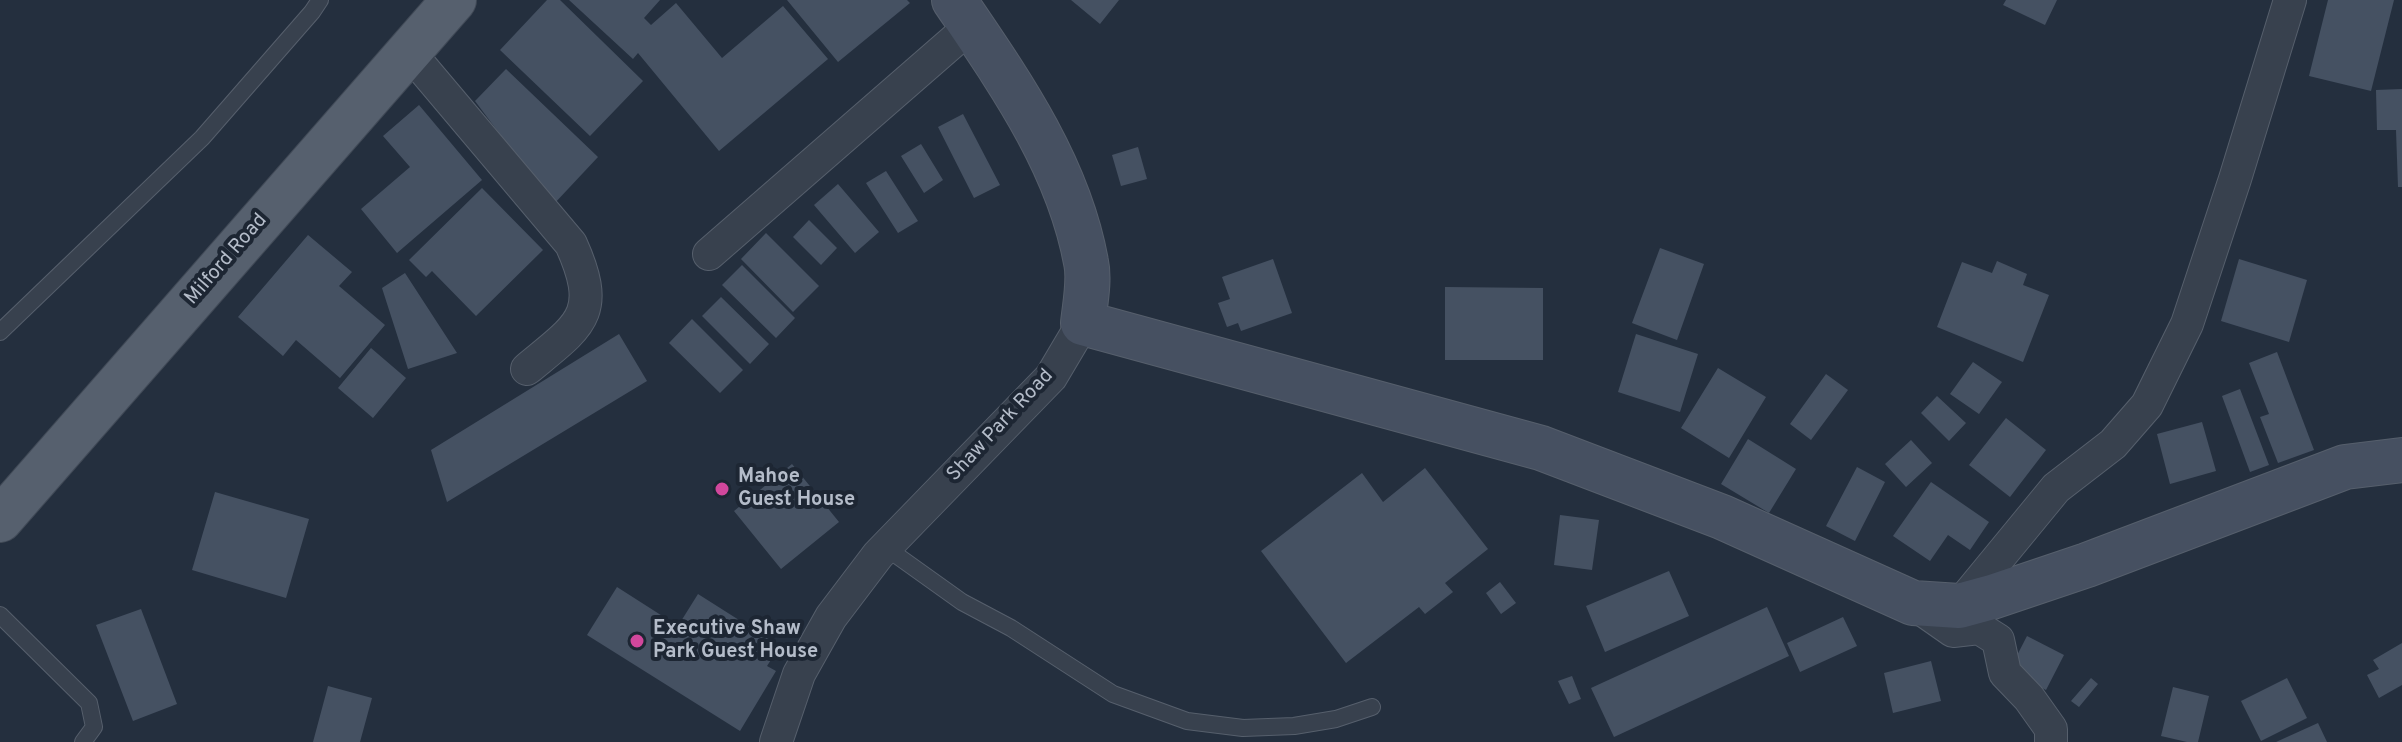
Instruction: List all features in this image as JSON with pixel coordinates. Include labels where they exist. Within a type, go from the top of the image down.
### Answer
[{"type":"main road","name":"Milford Road","points":[[0,520],[454,0]]},
{"type":"street","points":[[1959,606],[2056,488],[2113,444],[2147,405],[2187,324],[2290,0]]},
{"type":"street","points":[[709,254],[963,13]]},
{"type":"street","name":"Shaw Park Road","points":[[776,742],[799,674],[831,617],[885,547],[1051,377],[1083,323],[1087,264],[1070,202],[1050,153],[963,13]]},
{"type":"street","points":[[409,52],[571,244],[583,269],[588,296],[585,313],[571,332],[527,369]]},
{"type":"street","points":[[1083,323],[1541,448],[1722,517],[1913,603],[1953,631],[1979,628],[1998,640],[2005,673],[2029,698],[2051,729],[2051,742]]},
{"type":"street","points":[[1913,603],[1959,606],[2087,565],[2345,467],[2402,460]]},
{"type":"lane","points":[[0,332],[202,138],[320,0]]},
{"type":"lane","points":[[885,547],[962,602],[1011,628],[1113,694],[1187,721],[1243,728],[1294,726],[1336,719],[1372,707]]},
{"type":"lane","points":[[0,615],[89,703],[94,727],[83,742]]},
{"type":"building","points":[[547,0],[560,0],[643,81],[590,136],[500,50]]},
{"type":"building","points":[[569,0],[660,0],[644,18],[651,25],[676,3],[722,58],[783,6],[828,59],[719,151],[638,53],[633,59]]},
{"type":"building","points":[[787,0],[907,0],[910,3],[838,62]]},
{"type":"building","points":[[1071,0],[1119,0],[1100,24]]},
{"type":"building","points":[[2006,0],[2057,0],[2045,25],[2003,5]]},
{"type":"building","points":[[2328,0],[2394,0],[2371,91],[2309,76]]},
{"type":"building","points":[[506,69],[598,157],[553,205],[475,101]]},
{"type":"building","points":[[2402,89],[2402,187],[2398,187],[2396,130],[2377,130],[2376,90]]},
{"type":"building","points":[[419,105],[482,180],[397,253],[361,209],[410,167],[383,136]]},
{"type":"building","points":[[963,114],[1000,185],[974,198],[938,127]]},
{"type":"building","points":[[921,144],[943,180],[924,193],[901,156]]},
{"type":"building","points":[[1138,147],[1147,179],[1121,186],[1112,155]]},
{"type":"building","points":[[886,171],[918,221],[898,233],[866,183]]},
{"type":"building","points":[[838,184],[879,232],[855,253],[814,205]]},
{"type":"building","points":[[482,188],[543,250],[476,316],[432,271],[426,277],[409,260]]},
{"type":"building","points":[[809,220],[837,248],[821,265],[793,237]]},
{"type":"building","points":[[766,233],[819,286],[793,312],[741,259]]},
{"type":"building","points":[[308,235],[352,272],[339,286],[385,325],[340,378],[296,340],[283,356],[238,317]]},
{"type":"building","points":[[1660,248],[1704,264],[1677,340],[1632,323]]},
{"type":"building","points":[[1273,259],[1292,313],[1241,331],[1238,323],[1227,327],[1218,303],[1230,299],[1222,277]]},
{"type":"building","points":[[2239,259],[2307,280],[2289,342],[2221,321]]},
{"type":"building","points":[[1997,261],[2027,274],[2023,285],[2049,295],[2023,362],[1937,327],[1962,262],[1992,273]]},
{"type":"building","points":[[742,265],[795,318],[776,338],[722,285]]},
{"type":"building","points":[[405,273],[457,353],[408,369],[382,288]]},
{"type":"building","points":[[1445,287],[1543,288],[1543,360],[1445,360]]},
{"type":"building","points":[[721,297],[769,344],[750,364],[702,316]]},
{"type":"building","points":[[692,319],[743,370],[720,393],[669,343]]},
{"type":"building","points":[[619,334],[647,381],[447,502],[431,450]]},
{"type":"building","points":[[1636,334],[1698,354],[1680,412],[1618,392]]},
{"type":"building","points":[[371,348],[406,378],[373,418],[338,388]]},
{"type":"building","points":[[2277,352],[2314,450],[2278,463],[2260,417],[2269,414],[2249,363]]},
{"type":"building","points":[[1973,362],[2002,382],[1979,414],[1950,394]]},
{"type":"building","points":[[1718,368],[1766,397],[1729,458],[1681,428]]},
{"type":"building","points":[[1826,374],[1848,390],[1811,440],[1790,424]]},
{"type":"building","points":[[2240,389],[2269,465],[2250,472],[2222,396]]},
{"type":"building","points":[[1937,396],[1966,423],[1949,441],[1921,413]]},
{"type":"building","points":[[2006,418],[2046,450],[2010,497],[1969,465]]},
{"type":"building","points":[[2202,422],[2216,471],[2170,484],[2157,434]]},
{"type":"building","points":[[1748,439],[1796,469],[1769,513],[1721,484]]},
{"type":"building","points":[[1911,440],[1932,463],[1906,487],[1885,464]]},
{"type":"building","points":[[792,464],[839,522],[781,569],[734,511]]},
{"type":"building","points":[[1857,467],[1885,482],[1855,541],[1826,526]]},
{"type":"building","points":[[1425,468],[1488,549],[1445,583],[1453,592],[1425,614],[1419,607],[1346,663],[1261,551],[1362,473],[1383,502]]},
{"type":"building","points":[[1931,482],[1989,522],[1970,550],[1948,535],[1930,561],[1893,536]]},
{"type":"building","points":[[215,492],[309,519],[286,598],[192,570]]},
{"type":"building","points":[[1560,515],[1599,520],[1592,570],[1554,565]]},
{"type":"building","points":[[1669,571],[1689,616],[1605,652],[1586,606]]},
{"type":"building","points":[[1500,582],[1516,603],[1501,614],[1486,593]]},
{"type":"building","points":[[617,587],[678,626],[698,594],[780,646],[767,666],[776,671],[740,731],[587,635]]},
{"type":"building","points":[[1767,607],[1789,656],[1614,737],[1591,688]]},
{"type":"building","points":[[141,609],[177,704],[133,721],[96,625]]},
{"type":"building","points":[[1843,617],[1857,646],[1800,672],[1787,643]]},
{"type":"building","points":[[2027,636],[2064,655],[2046,690],[2009,671]]},
{"type":"building","points":[[2402,643],[2402,685],[2379,698],[2367,675],[2379,669],[2373,660]]},
{"type":"building","points":[[1931,661],[1941,701],[1893,713],[1884,673]]},
{"type":"building","points":[[1572,676],[1581,699],[1569,704],[1558,681]]},
{"type":"building","points":[[2091,678],[2098,684],[2079,707],[2071,701]]},
{"type":"building","points":[[2287,678],[2307,718],[2261,741],[2241,701]]},
{"type":"building","points":[[328,686],[372,698],[360,742],[313,742]]},
{"type":"building","points":[[2173,687],[2209,696],[2198,742],[2161,736]]},
{"type":"building","points":[[2318,723],[2327,742],[2276,742]]},
{"type":"place","name":"Mahoe Guest House","points":[[722,489]]},
{"type":"place","name":"Executive Shaw Park Guest House","points":[[637,641]]}]
